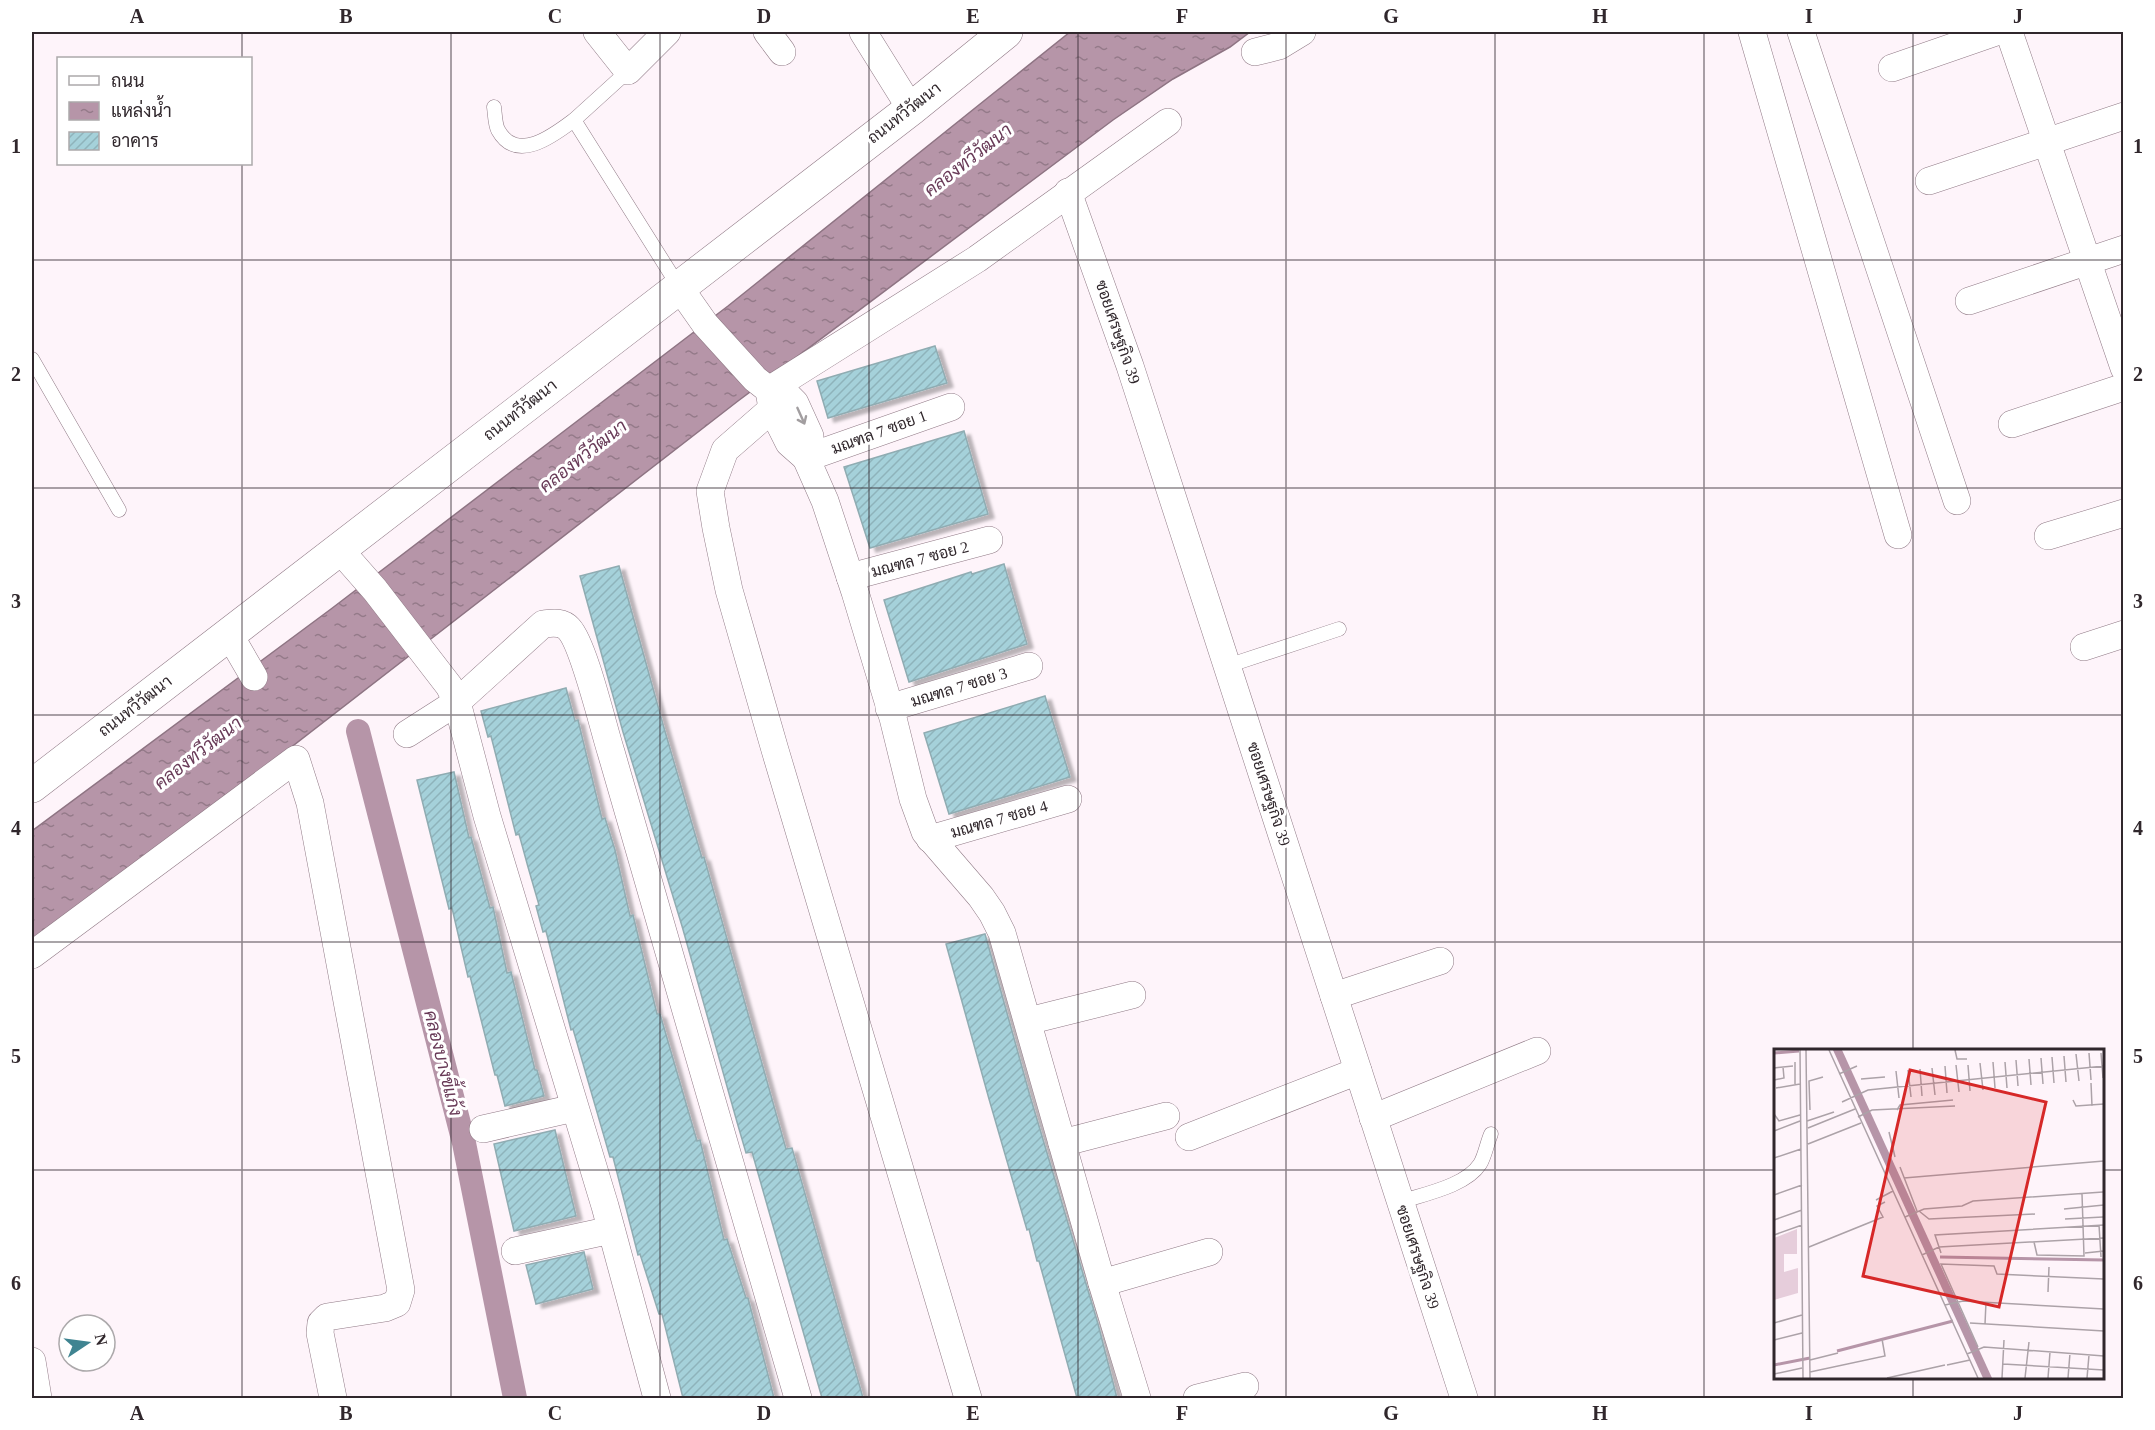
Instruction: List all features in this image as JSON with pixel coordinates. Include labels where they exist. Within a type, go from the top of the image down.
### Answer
[{"type":"main road","name":"ถนนทวีวัฒนา","points":[[32,786],[911,109],[994,35]]},
{"type":"street","points":[[597,32],[628,71],[667,32]]},
{"type":"street","points":[[863,32],[911,109]]},
{"type":"street","points":[[1255,52],[1279,46],[1302,32]]},
{"type":"street","points":[[1752,32],[1898,535]]},
{"type":"street","points":[[1801,32],[1957,501]]},
{"type":"street","points":[[1892,68],[1996,32]]},
{"type":"street","points":[[2009,32],[2124,368]]},
{"type":"street","points":[[1929,181],[2124,116]]},
{"type":"street","points":[[968,1398],[729,590],[710,491],[725,450],[765,393],[976,259],[1168,122]]},
{"type":"street","name":"ซอยเศรษฐกิจ 39","points":[[1068,192],[1130,366],[1464,1398]]},
{"type":"street","points":[[1969,301],[2124,249]]},
{"type":"street","points":[[679,287],[705,324],[765,393],[789,443],[806,458],[825,501],[850,577],[924,832],[960,872],[992,913],[1002,933],[1137,1398]]},
{"type":"street","points":[[2012,424],[2124,387]]},
{"type":"street","name":"มณฑล 7 ซอย 1","points":[[806,458],[951,406]]},
{"type":"street","points":[[2048,537],[2124,513]]},
{"type":"street","name":"มณฑล 7 ซอย 2","points":[[850,577],[989,540]]},
{"type":"street","points":[[339,549],[375,590],[449,686],[457,702],[487,816],[611,1230],[657,1398]]},
{"type":"street","points":[[407,734],[457,702],[543,624],[554,622],[563,624],[570,630],[580,650],[611,752],[798,1398]]},
{"type":"street","points":[[229,634],[254,677]]},
{"type":"street","points":[[2084,647],[2124,634]]},
{"type":"street","name":"มณฑล 7 ซอย 3","points":[[889,708],[1029,666]]},
{"type":"street","points":[[32,955],[296,759],[310,803],[401,1290],[397,1303],[385,1308],[327,1317],[321,1323],[320,1333],[333,1398]]},
{"type":"street","name":"มณฑล 7 ซอย 4","points":[[930,839],[1068,800]]},
{"type":"street","points":[[1334,996],[1440,961]]},
{"type":"street","points":[[1028,1021],[1132,995]]},
{"type":"street","points":[[1373,1118],[1537,1051]]},
{"type":"street","points":[[1189,1137],[1358,1071]]},
{"type":"street","points":[[483,1129],[574,1108]]},
{"type":"street","points":[[1062,1143],[1166,1116]]},
{"type":"street","points":[[515,1251],[611,1230]]},
{"type":"street","points":[[1102,1283],[1209,1252]]},
{"type":"street","points":[[32,1361],[38,1398]]},
{"type":"street","points":[[1197,1398],[1245,1386]]},
{"type":"lane","points":[[494,107],[497,129],[507,141],[521,146],[533,145],[547,139],[574,120],[628,71]]},
{"type":"lane","points":[[574,120],[679,287]]},
{"type":"lane","points":[[32,358],[119,510]]},
{"type":"lane","points":[[1227,666],[1339,629]]},
{"type":"lane","points":[[1400,1202],[1447,1187],[1469,1177],[1480,1164],[1491,1134]]},
{"type":"water","name":"คลองทวีวัฒนา","points":[[1070,32],[1250,32],[1230,47],[1173,79],[1113,120],[738,401],[32,948],[32,831],[331,609],[728,306]]},
{"type":"building","points":[[935,346],[947,383],[828,418],[817,381]]},
{"type":"building","points":[[964,431],[988,514],[870,548],[844,467]]},
{"type":"building","points":[[1004,564],[1027,644],[909,682],[884,600],[971,572],[972,574]]},
{"type":"building","points":[[619,566],[786,1149],[792,1148],[863,1398],[822,1398],[752,1152],[746,1153],[682,926],[623,732],[580,576]]},
{"type":"building","points":[[566,688],[575,721],[578,720],[602,819],[605,818],[615,850],[630,916],[633,915],[657,1014],[660,1014],[697,1141],[700,1140],[724,1240],[727,1239],[746,1298],[748,1298],[774,1398],[683,1398],[662,1314],[659,1314],[640,1254],[638,1255],[613,1157],[610,1157],[573,1029],[571,1030],[546,931],[543,932],[536,906],[539,905],[519,834],[516,835],[491,736],[488,737],[481,711]]},
{"type":"building","points":[[1045,696],[1070,777],[949,814],[924,733]]},
{"type":"building","points":[[454,772],[469,838],[471,837],[490,908],[493,907],[507,973],[511,972],[535,1070],[537,1070],[544,1096],[505,1106],[470,976],[468,977],[452,908],[449,909],[417,780]]},
{"type":"building","points":[[985,934],[1030,1096],[1098,1324],[1117,1398],[1077,1398],[1039,1261],[1037,1261],[1029,1229],[1027,1230],[989,1099],[946,944]]},
{"type":"building","points":[[555,1130],[576,1216],[514,1231],[494,1144]]},
{"type":"building","points":[[584,1252],[593,1289],[536,1304],[526,1265]]},
{"type":"waterway","name":"คลองบางขี้แก้ง","points":[[358,731],[464,1143],[515,1398]]}]
